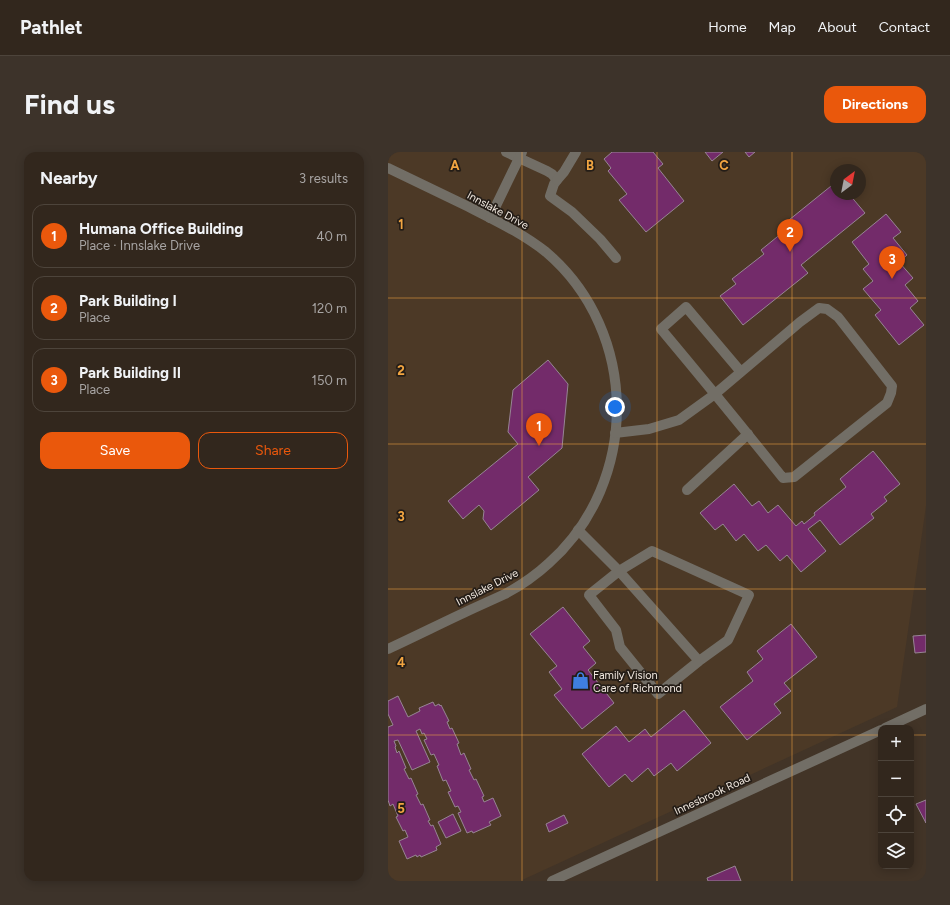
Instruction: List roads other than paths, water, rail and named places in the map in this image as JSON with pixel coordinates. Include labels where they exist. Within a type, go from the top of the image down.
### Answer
[{"type":"street","points":[[506,152],[521,155],[552,174],[557,180]]},
{"type":"street","points":[[576,152],[564,172],[554,184],[550,196],[600,239],[616,258]]},
{"type":"street","points":[[490,218],[521,155]]},
{"type":"street","name":"Innslake Drive","points":[[388,168],[515,230],[546,253],[559,265],[588,302],[605,338],[615,378],[617,397],[615,433],[608,470],[594,506],[566,546],[548,564],[505,594],[388,649]]},
{"type":"street","points":[[615,433],[649,429],[679,420],[715,394],[741,372],[800,322],[819,308],[827,309],[838,317],[892,386],[887,403],[794,477],[783,478],[748,434],[715,394],[661,329],[686,307],[741,372]]},
{"type":"street","points":[[686,490],[748,434]]},
{"type":"street","points":[[578,530],[620,571],[699,662]]},
{"type":"street","points":[[652,551],[749,595],[728,640],[699,662],[658,694],[620,647],[616,630],[588,596],[620,571],[652,551]]},
{"type":"street","points":[[891,725],[926,709]]},
{"type":"street","name":"Innesbrook Road","points":[[552,881],[878,731]]},
{"type":"place","name":"Park Building I","points":[[790,252]]},
{"type":"place","name":"Park Building II","points":[[892,279]]},
{"type":"place","name":"Humana Office Building","points":[[539,446]]},
{"type":"place","name":"Family Vision Care of Richmond","points":[[580,681]]}]
